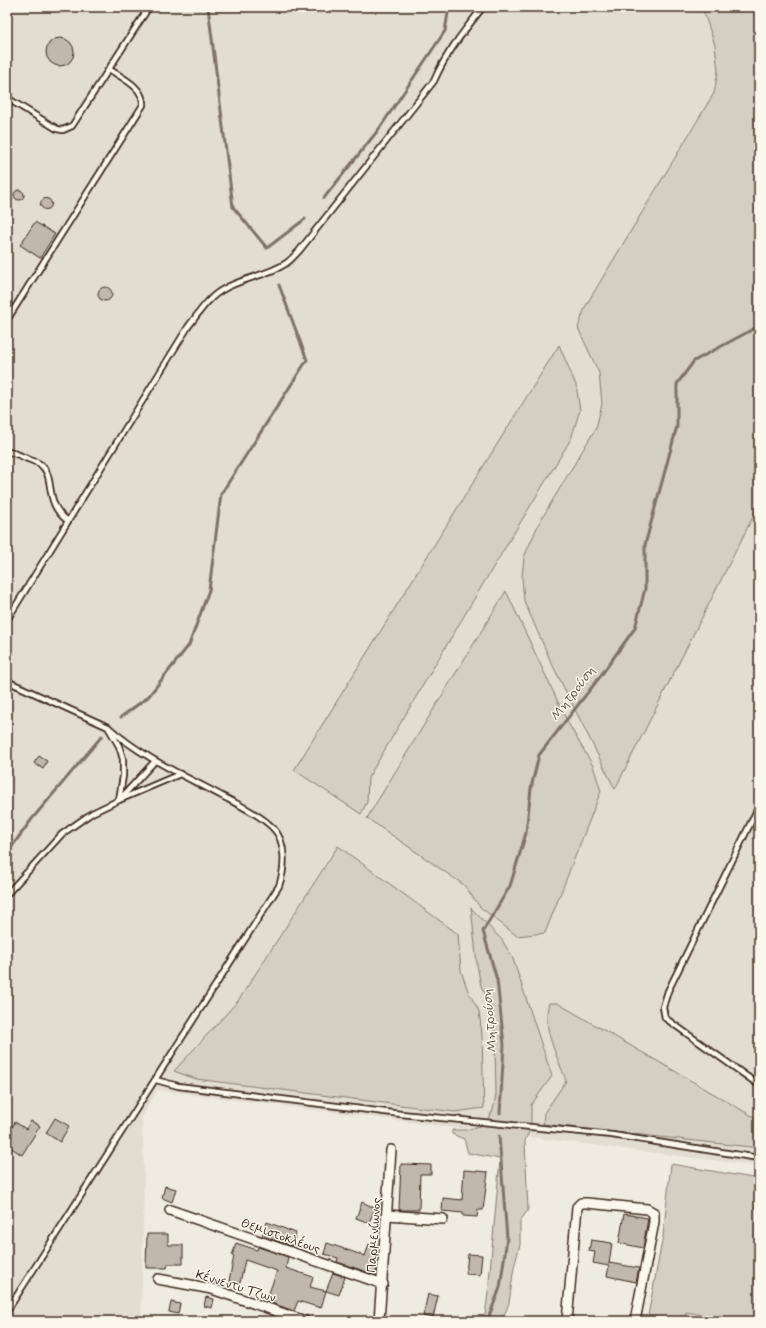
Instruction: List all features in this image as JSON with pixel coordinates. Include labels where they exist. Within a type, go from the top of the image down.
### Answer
[{"type":"street","name":"Παρμενίωνος","points":[[379,1321],[383,1284],[391,1150]]},
{"type":"street","points":[[567,1321],[577,1207],[581,1203],[587,1203],[647,1209],[654,1213],[654,1222],[635,1321]]},
{"type":"street","name":"Θεμιστοκλέους","points":[[170,1210],[383,1284]]},
{"type":"street","points":[[387,1215],[443,1219]]},
{"type":"street","name":"Κέννεντυ Τζων","points":[[158,1280],[212,1289],[305,1321]]},
{"type":"lane","points":[[7,98],[57,129],[63,130],[72,126],[149,7]]},
{"type":"lane","points":[[7,620],[188,327],[205,305],[220,291],[239,281],[286,264],[299,251],[434,81],[443,60],[452,46],[483,7]]},
{"type":"lane","points":[[7,320],[143,105],[144,98],[138,89],[108,69]]},
{"type":"lane","points":[[7,452],[40,464],[46,472],[54,507],[59,514],[68,521]]},
{"type":"lane","points":[[7,681],[108,727],[128,745],[155,761],[250,811],[274,828],[280,839],[284,863],[279,886],[7,1311]]},
{"type":"lane","points":[[108,727],[119,746],[123,759],[123,776],[119,800]]},
{"type":"lane","points":[[119,800],[155,761]]},
{"type":"lane","points":[[7,894],[62,834],[92,813],[180,774]]},
{"type":"lane","points":[[759,806],[668,991],[663,1007],[665,1018],[759,1085]]},
{"type":"lane","points":[[156,1080],[178,1086],[401,1114],[612,1135],[759,1158]]},
{"type":"shaded area","points":[[7,7],[759,7],[759,1166],[157,1090],[142,1117],[144,1176],[141,1321],[7,1321]]},
{"type":"shaded area","points":[[702,7],[759,7],[759,505],[615,789],[551,662],[524,601],[522,577],[524,557],[539,523],[596,428],[602,404],[599,373],[578,328],[585,307],[714,93],[718,71],[715,45]]},
{"type":"shaded area","points":[[559,345],[576,385],[580,410],[571,439],[368,778],[367,802],[361,814],[294,770]]},
{"type":"shaded area","points":[[506,591],[567,721],[593,766],[601,791],[545,933],[517,936],[480,907],[464,885],[367,818]]},
{"type":"shaded area","points":[[338,846],[458,934],[461,971],[468,991],[479,1011],[482,1034],[484,1108],[455,1112],[196,1079],[174,1071],[238,1001]]},
{"type":"shaded area","points":[[471,908],[502,940],[513,959],[552,1076],[531,1105],[531,1127],[525,1141],[528,1210],[520,1221],[520,1245],[514,1267],[509,1303],[502,1321],[480,1321],[485,1315],[488,1293],[500,1159],[468,1153],[464,1139],[452,1134],[452,1130],[467,1130],[485,1124],[493,1110],[496,1095],[495,1040],[492,1007],[481,986],[477,965]]},
{"type":"shaded area","points":[[549,1003],[557,1003],[759,1120],[759,1148],[543,1124],[544,1113],[566,1081],[549,1032],[547,1013]]},
{"type":"shaded area","points":[[671,1164],[759,1179],[758,1321],[734,1321],[686,1312],[685,1321],[647,1321],[663,1236]]},
{"type":"building","points":[[60,38],[70,42],[74,52],[70,62],[60,66],[50,62],[46,52],[50,42]]},
{"type":"building","points":[[17,190],[21,190],[23,191],[23,199],[17,200],[14,197],[14,193]]},
{"type":"building","points":[[46,198],[50,200],[52,204],[50,208],[46,210],[42,208],[40,204],[42,200]]},
{"type":"building","points":[[35,222],[55,234],[40,258],[20,245]]},
{"type":"building","points":[[102,287],[108,287],[112,291],[112,297],[108,301],[102,301],[98,297],[98,291]]},
{"type":"building","points":[[39,756],[47,761],[43,769],[34,763]]},
{"type":"building","points":[[55,1118],[69,1126],[60,1142],[46,1133]]},
{"type":"building","points":[[31,1121],[40,1126],[22,1155],[7,1145],[7,1136],[15,1122],[26,1129]]},
{"type":"building","points":[[401,1164],[431,1165],[431,1174],[420,1174],[419,1210],[399,1210]]},
{"type":"building","points":[[464,1170],[488,1172],[483,1210],[478,1210],[477,1217],[463,1216],[463,1213],[442,1211],[443,1198],[462,1200]]},
{"type":"building","points":[[165,1186],[176,1189],[172,1202],[162,1198]]},
{"type":"building","points":[[362,1202],[375,1208],[369,1223],[356,1218]]},
{"type":"building","points":[[624,1214],[648,1218],[643,1248],[619,1243]]},
{"type":"building","points":[[267,1222],[296,1233],[292,1246],[262,1236]]},
{"type":"building","points":[[147,1234],[168,1234],[168,1245],[183,1245],[183,1264],[168,1264],[167,1268],[146,1268]]},
{"type":"building","points":[[591,1240],[612,1243],[609,1263],[639,1268],[636,1282],[607,1276],[609,1266],[593,1263],[595,1252],[589,1251]]},
{"type":"building","points":[[236,1243],[257,1250],[258,1247],[288,1257],[286,1268],[313,1277],[310,1287],[326,1291],[321,1308],[298,1301],[294,1311],[266,1301],[277,1271],[245,1260],[240,1283],[229,1281],[234,1256],[232,1256]]},
{"type":"building","points":[[327,1243],[365,1256],[369,1244],[378,1245],[376,1275],[337,1262],[338,1258],[324,1254]]},
{"type":"building","points":[[468,1254],[482,1255],[480,1275],[466,1274]]},
{"type":"building","points":[[333,1273],[345,1277],[339,1295],[326,1291]]},
{"type":"building","points":[[428,1294],[438,1296],[433,1318],[423,1316]]},
{"type":"building","points":[[206,1297],[214,1299],[212,1308],[204,1306]]},
{"type":"building","points":[[171,1302],[180,1304],[178,1314],[169,1312]]},
{"type":"waterway","points":[[208,7],[233,207],[267,248],[305,219]]},
{"type":"waterway","points":[[324,198],[379,129],[445,31],[449,7]]},
{"type":"waterway","name":"Μητρούση","points":[[759,129],[756,149],[759,159]]},
{"type":"waterway","points":[[121,717],[148,697],[189,645],[209,590],[221,494],[307,360],[279,285]]},
{"type":"waterway","name":"Μητρούση","points":[[500,1113],[504,1045],[497,980],[483,931],[510,886],[526,833],[531,788],[539,755],[599,678],[635,628],[645,589],[645,545],[677,426],[677,384],[694,361],[759,326]]},
{"type":"waterway","points":[[7,853],[32,819],[102,736]]},
{"type":"waterway","name":"Μητρούση","points":[[487,1321],[500,1288],[507,1238],[499,1136]]}]
